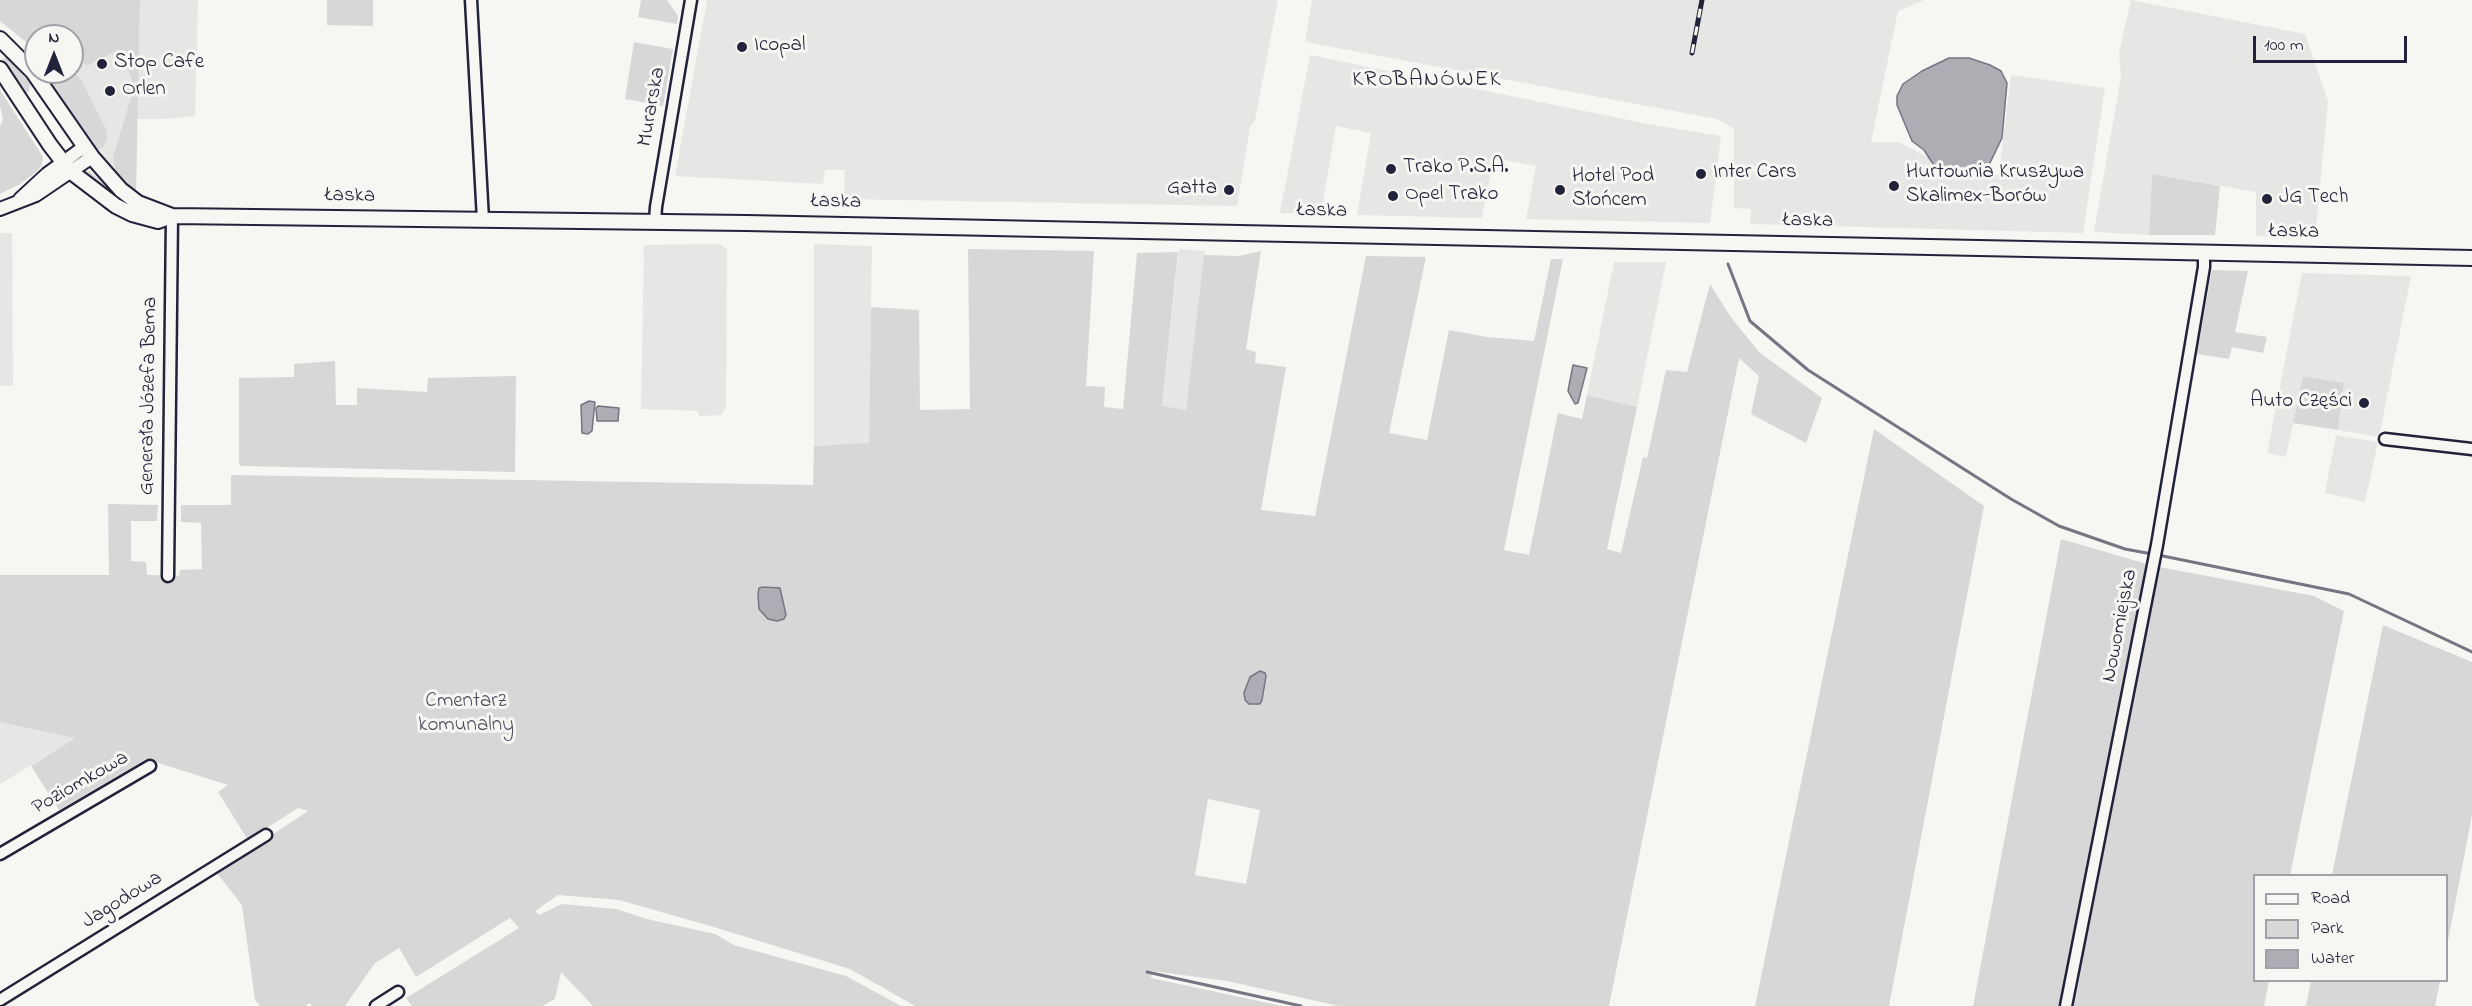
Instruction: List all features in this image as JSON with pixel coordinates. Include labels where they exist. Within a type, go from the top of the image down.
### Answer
[{"type":"main road","name":"Łaska","points":[[0,39],[33,72],[88,152],[129,197],[138,203],[159,209],[172,216]]},
{"type":"main road","name":"Łaska","points":[[0,69],[66,167],[101,197],[132,214],[158,221],[172,216],[655,222],[2472,258]]},
{"type":"street","points":[[471,0],[483,220]]},
{"type":"street","name":"Murarska","points":[[655,222],[691,0]]},
{"type":"street","points":[[0,209],[36,195],[66,167],[88,152]]},
{"type":"street","name":"Generała Józefa Bema","points":[[168,576],[172,216]]},
{"type":"street","name":"Nowomiejska","points":[[2066,1006],[2157,545],[2204,267],[2204,252]]},
{"type":"street","points":[[2385,439],[2472,449]]},
{"type":"street","name":"Poziomkowa","points":[[0,855],[150,766]]},
{"type":"street","name":"Jagodowa","points":[[0,1000],[266,835]]},
{"type":"street","points":[[376,1006],[398,992]]},
{"type":"shaded area","points":[[140,0],[198,0],[195,116],[137,119],[136,192],[116,174],[49,84],[84,84],[84,56],[139,40]]},
{"type":"shaded area","points":[[707,0],[1278,0],[1255,120],[1250,127],[1237,206],[844,199],[845,170],[825,170],[823,184],[675,176]]},
{"type":"shaded area","points":[[1312,0],[1924,0],[1898,11],[1871,142],[1899,142],[1931,159],[1929,174],[1999,175],[2011,75],[2105,88],[2083,233],[1750,224],[1751,209],[1734,208],[1734,129],[1717,119],[1305,42]]},
{"type":"shaded area","points":[[2131,0],[2305,34],[2328,101],[2314,237],[2256,236],[2256,192],[2152,174],[2149,235],[2094,232],[2121,76],[2119,53]]},
{"type":"shaded area","points":[[1310,55],[1648,124],[1721,136],[1710,223],[1526,219],[1536,166],[1494,158],[1482,218],[1357,215],[1371,133],[1336,126],[1321,213],[1280,213]]},
{"type":"shaded area","points":[[0,233],[12,233],[13,386],[0,386]]},
{"type":"shaded area","points":[[720,244],[727,250],[726,406],[722,415],[699,416],[698,411],[641,409],[644,245]]},
{"type":"shaded area","points":[[814,244],[872,246],[869,444],[814,446]]},
{"type":"shaded area","points":[[1179,249],[1205,251],[1186,410],[1162,407]]},
{"type":"shaded area","points":[[1614,262],[1666,262],[1637,407],[1587,395]]},
{"type":"shaded area","points":[[2302,273],[2411,276],[2379,437],[2338,430],[2344,383],[2303,376],[2286,457],[2267,453]]},
{"type":"shaded area","points":[[2336,435],[2378,442],[2365,502],[2325,493]]},
{"type":"shaded area","points":[[0,722],[11,723],[76,738],[0,784]]},
{"type":"green space","points":[[0,0],[140,0],[136,192],[116,174],[113,157],[131,98],[126,86],[133,82],[125,64],[130,61],[129,58],[123,60],[118,50],[87,65],[84,64],[84,24],[24,24],[24,40],[0,21]]},
{"type":"green space","points":[[327,0],[373,0],[373,26],[327,25]]},
{"type":"green space","points":[[641,0],[667,0],[678,16],[677,24],[638,17]]},
{"type":"green space","points":[[634,42],[673,49],[663,106],[625,99]]},
{"type":"green space","points":[[8,55],[24,76],[24,84],[30,84],[29,92],[24,92],[1,61]]},
{"type":"green space","points":[[49,84],[83,84],[106,130],[107,138],[104,146],[96,151]]},
{"type":"green space","points":[[0,90],[43,157],[42,165],[37,171],[20,184],[0,194],[0,127],[3,118],[0,107]]},
{"type":"green space","points":[[83,170],[89,171],[130,204],[131,209],[82,174]]},
{"type":"green space","points":[[2152,174],[2220,186],[2215,235],[2149,235]]},
{"type":"green space","name":"Cmentarz komunalny","points":[[968,249],[1094,251],[1086,386],[1105,387],[1104,407],[1123,409],[1137,253],[1178,252],[1162,406],[1186,410],[1204,255],[1239,256],[1261,251],[1246,349],[1256,352],[1255,363],[1286,367],[1261,510],[1315,516],[1366,256],[1426,257],[1389,433],[1427,440],[1449,330],[1487,337],[1534,341],[1551,259],[1563,259],[1504,550],[1529,555],[1558,413],[1582,419],[1587,395],[1637,407],[1607,549],[1621,553],[1643,457],[1647,458],[1666,370],[1687,372],[1710,284],[1730,316],[1759,352],[1822,398],[1806,443],[1751,414],[1759,376],[1739,358],[1609,1006],[1339,1006],[1227,981],[1152,971],[1151,978],[1282,1006],[915,1006],[850,969],[619,900],[558,895],[535,911],[539,915],[562,904],[616,909],[647,919],[715,934],[734,945],[846,976],[901,1006],[593,1006],[561,972],[555,999],[542,1006],[412,1006],[406,998],[519,928],[510,918],[416,977],[399,948],[375,963],[345,1006],[312,1006],[310,1003],[305,1006],[260,1006],[255,1000],[242,905],[216,872],[308,811],[298,808],[248,840],[218,792],[228,785],[146,759],[59,810],[31,766],[75,738],[0,722],[0,575],[109,575],[108,504],[158,505],[157,521],[131,521],[131,561],[146,562],[147,575],[179,576],[180,570],[202,569],[201,523],[181,522],[181,505],[231,505],[231,475],[813,485],[814,446],[869,443],[871,307],[919,310],[920,410],[970,409]],"holes":[[[1208,799],[1260,810],[1246,884],[1195,875]]]},
{"type":"green space","points":[[2212,270],[2248,271],[2235,332],[2267,337],[2263,353],[2232,347],[2229,359],[2197,354]]},
{"type":"green space","points":[[335,361],[336,405],[357,405],[357,388],[427,392],[428,378],[516,376],[515,472],[241,466],[239,463],[239,378],[294,377],[294,364]]},
{"type":"green space","points":[[2303,376],[2344,383],[2338,430],[2293,423]]},
{"type":"green space","points":[[1874,429],[1984,506],[1889,1006],[1755,1006]]},
{"type":"green space","points":[[2061,539],[2147,564],[2059,1006],[1973,1006]]},
{"type":"green space","points":[[2159,567],[2314,596],[2344,611],[2290,874],[2253,874],[2253,982],[2269,982],[2264,1006],[2074,1006]]},
{"type":"green space","points":[[2383,625],[2472,662],[2472,815],[2448,941],[2448,874],[2332,874]]},
{"type":"green space","points":[[2311,982],[2440,982],[2435,1006],[2306,1006]]},
{"type":"water","points":[[1949,58],[1969,58],[1990,65],[2001,71],[2007,83],[2002,138],[1987,169],[1980,171],[1935,167],[1924,150],[1912,141],[1897,105],[1897,96],[1903,84],[1922,71]]},
{"type":"water","points":[[1573,365],[1587,368],[1578,403],[1575,404],[1568,391]]},
{"type":"water","points":[[589,401],[595,402],[592,431],[588,434],[582,433],[581,405]]},
{"type":"water","points":[[598,406],[619,408],[618,421],[597,421],[596,408]]},
{"type":"water","points":[[759,588],[780,588],[786,615],[784,619],[777,621],[768,619],[759,609]]},
{"type":"water","points":[[1260,671],[1266,676],[1262,700],[1260,704],[1249,704],[1245,700],[1244,693],[1250,677]]},
{"type":"waterway","points":[[1728,264],[1750,321],[1808,370],[2011,499],[2059,526],[2125,549],[2152,554]]},
{"type":"waterway","points":[[2158,555],[2349,594],[2472,652]]},
{"type":"waterway","points":[[1147,972],[1301,1006]]},
{"type":"railway","points":[[1692,53],[1702,0]]},
{"type":"place","name":"Icopal","points":[[742,47]]},
{"type":"place","name":"Stop Cafe","points":[[102,64]]},
{"type":"place","name":"Orlen","points":[[110,91]]},
{"type":"place","name":"Trako P.S.A.","points":[[1391,169]]},
{"type":"place","name":"Inter Cars","points":[[1701,174]]},
{"type":"place","name":"Hurtownia Kruszywa Skalimex-Borów","points":[[1894,186]]},
{"type":"place","name":"Gatta","points":[[1229,190]]},
{"type":"place","name":"Hotel Pod Słońcem","points":[[1560,190]]},
{"type":"place","name":"Opel Trako","points":[[1393,196]]},
{"type":"place","name":"JG Tech","points":[[2267,199]]},
{"type":"place","name":"Auto Części","points":[[2364,403]]},
{"type":"district","name":"KROBANÓWEK","points":[[1427,81]]}]
